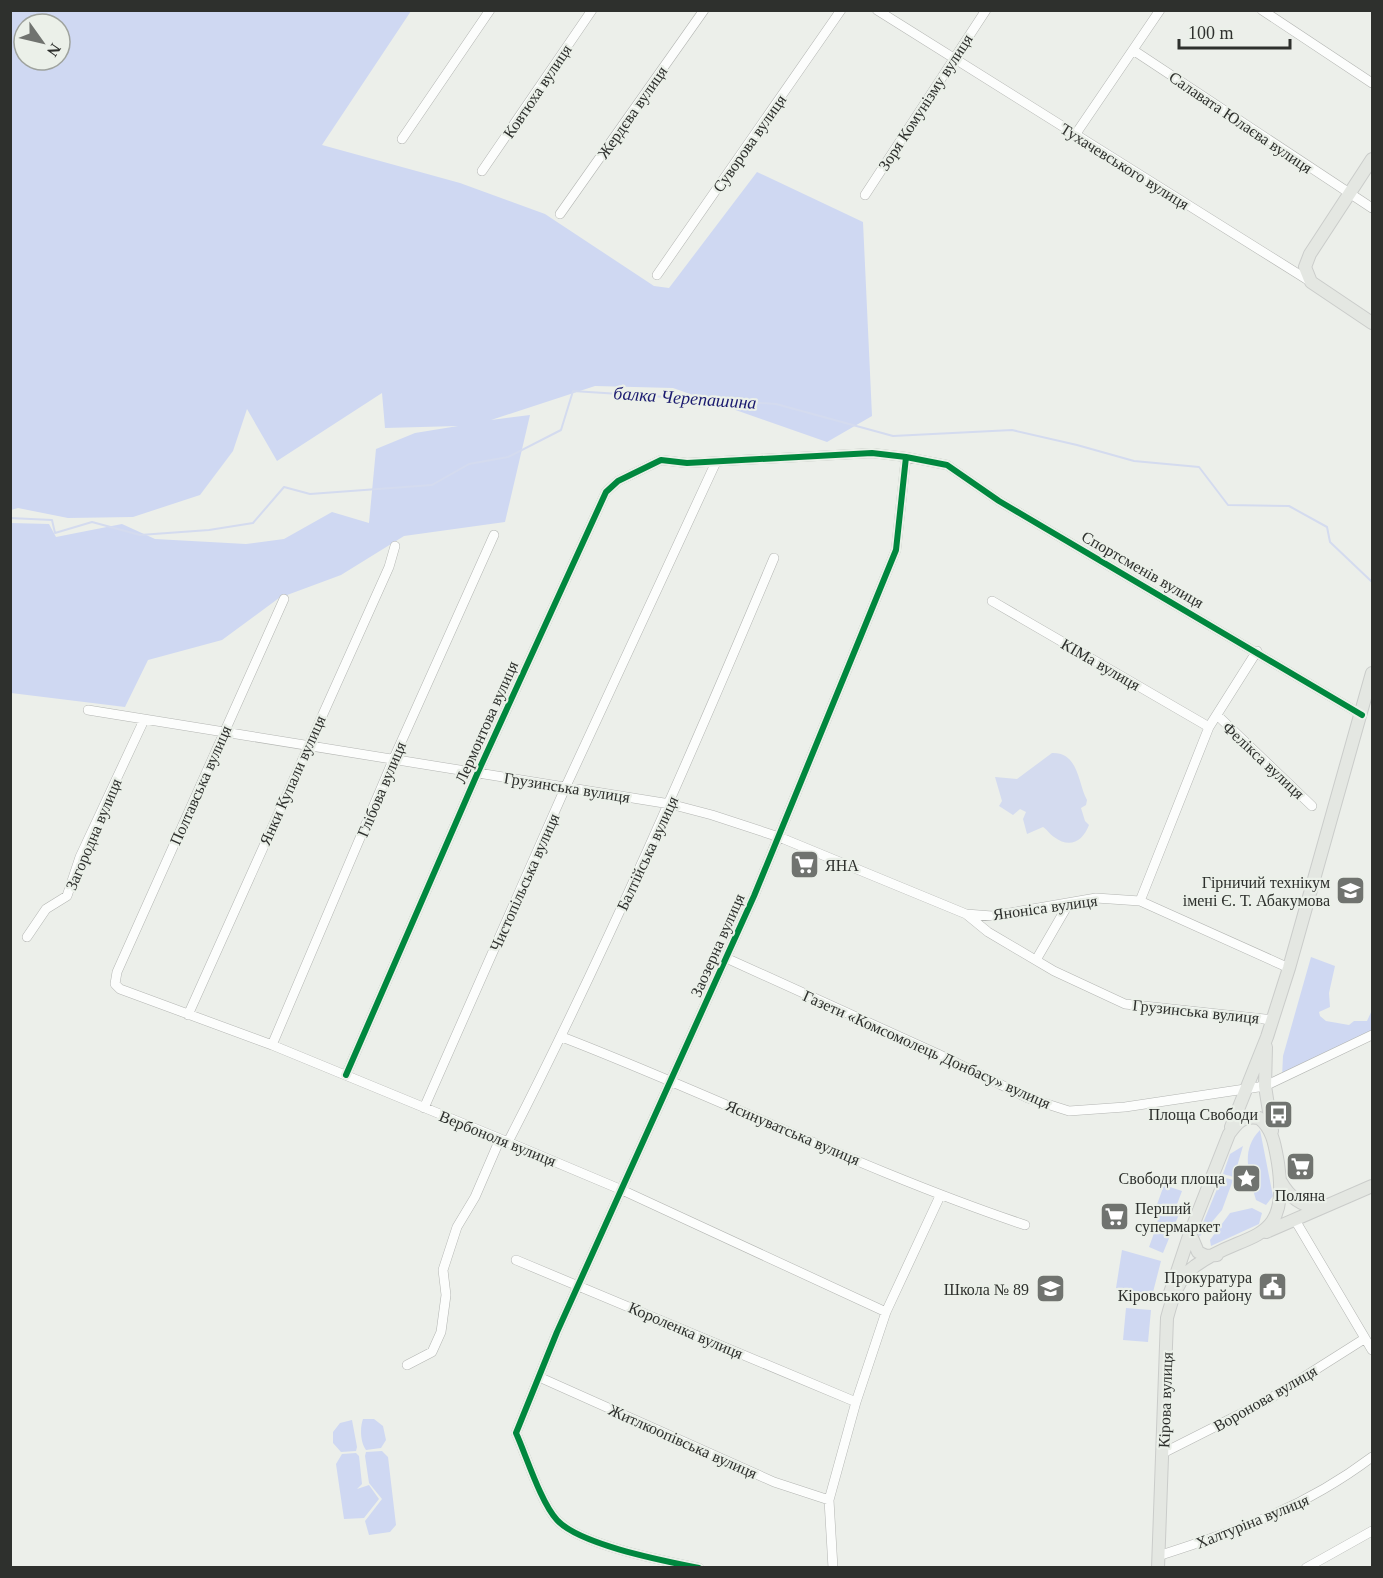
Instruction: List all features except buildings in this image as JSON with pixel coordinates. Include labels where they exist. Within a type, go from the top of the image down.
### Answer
[{"type":"main road","points":[[1311,282],[1305,270],[1306,261],[1372,159]]},
{"type":"main road","name":"Тухачевського вулиця","points":[[1311,282],[1372,323]]},
{"type":"main road","points":[[1167,1318],[1172,1284],[1190,1233],[1273,1020],[1372,673]]},
{"type":"main road","name":"Кірова вулиця","points":[[1257,1236],[1272,1223],[1278,1212],[1281,1182],[1265,1086],[1267,1037]]},
{"type":"main road","points":[[1229,1134],[1239,1121],[1252,1116],[1263,1121],[1273,1138]]},
{"type":"main road","points":[[1281,1182],[1295,1200],[1319,1209]]},
{"type":"main road","name":"Кірова вулиця","points":[[1158,1562],[1167,1318],[1177,1288],[1194,1266],[1372,1186]]},
{"type":"main road","points":[[1190,1233],[1198,1252],[1206,1256],[1217,1255]]},
{"type":"street","points":[[402,139],[490,10]]},
{"type":"street","name":"Ковтюха вулиця","points":[[482,171],[592,10]]},
{"type":"street","name":"Жердєва вулиця","points":[[560,214],[704,10]]},
{"type":"street","name":"Суворова вулиця","points":[[657,275],[841,10]]},
{"type":"street","name":"Тухачевського вулиця","points":[[877,10],[1311,282]]},
{"type":"street","name":"Зоря Комунізму вулиця","points":[[865,195],[986,10]]},
{"type":"street","points":[[1075,135],[1160,10]]},
{"type":"street","points":[[1262,10],[1372,83]]},
{"type":"street","name":"Салавата Юлаєва вулиця","points":[[1133,50],[1372,208]]},
{"type":"street","name":"Спортсменів вулиця","points":[[716,462],[872,453],[946,465],[999,501],[1362,714]]},
{"type":"street","name":"Заозерна вулиця","points":[[699,1568],[589,1540],[563,1526],[548,1506],[516,1433],[579,1284],[648,1135],[670,1079],[779,837],[896,550],[906,457]]},
{"type":"street","name":"Лермонтова вулиця","points":[[346,1075],[478,772],[606,492],[618,481],[661,460],[716,462]]},
{"type":"street","name":"Чистопільська вулиця","points":[[424,1107],[566,786],[716,462]]},
{"type":"street","name":"Глібова вулиця","points":[[272,1045],[394,758],[494,535]]},
{"type":"street","name":"Янки Купали вулиця","points":[[188,1015],[389,567],[396,546]]},
{"type":"street","name":"Балтійська вулиця","points":[[406,1365],[432,1352],[441,1332],[446,1295],[443,1270],[457,1227],[562,1037],[670,804],[774,558]]},
{"type":"street","name":"Полтавська вулиця","points":[[117,972],[284,599]]},
{"type":"street","name":"КІМа вулиця","points":[[992,601],[1209,727]]},
{"type":"street","points":[[1140,901],[1209,727],[1257,651]]},
{"type":"street","name":"Грузинська вулиця","points":[[88,710],[566,786],[670,804],[712,814],[779,837],[966,914],[986,930],[1054,971],[1125,1004],[1273,1020]]},
{"type":"street","name":"Фелікса вулиця","points":[[1217,715],[1312,806]]},
{"type":"street","name":"Загородна вулиця","points":[[27,937],[46,909],[67,896],[80,857],[144,720]]},
{"type":"street","name":"Яноніса вулиця","points":[[966,914],[992,916],[1096,898],[1140,901],[1289,968]]},
{"type":"street","points":[[1036,960],[1069,903]]},
{"type":"street","points":[[986,930],[992,916]]},
{"type":"street","name":"Грузинська вулиця","points":[[1007,943],[1054,971]]},
{"type":"street","name":"Газети «Комсомолець Донбасу» вулиця","points":[[726,958],[1028,1098],[1069,1111],[1125,1107],[1265,1086],[1372,1035]]},
{"type":"street","name":"Вербоноля вулиця","points":[[117,972],[115,984],[120,989],[272,1045],[504,1140],[622,1190],[886,1312]]},
{"type":"street","name":"Ясинуватська вулиця","points":[[562,1037],[670,1079],[940,1196],[1025,1225]]},
{"type":"street","points":[[833,1568],[829,1500],[856,1402],[886,1312],[940,1196]]},
{"type":"street","points":[[1295,1220],[1372,1350]]},
{"type":"street","name":"Короленка вулиця","points":[[516,1260],[579,1284],[856,1402]]},
{"type":"street","name":"Воронова вулиця","points":[[1163,1454],[1266,1401],[1364,1339]]},
{"type":"street","name":"Житлкоопівська вулиця","points":[[539,1377],[774,1482],[829,1500]]},
{"type":"street","name":"Халтуріна вулиця","points":[[1158,1562],[1294,1507],[1336,1485],[1372,1457]]},
{"type":"street","points":[[1306,1568],[1372,1532]]},
{"type":"shaded area","points":[[11,11],[411,11],[322,145],[460,183],[545,214],[654,286],[669,288],[757,172],[863,222],[872,416],[827,442],[673,388],[595,386],[491,420],[530,415],[505,522],[404,536],[341,575],[279,598],[222,640],[148,660],[125,707],[11,693],[11,523],[49,524],[56,537],[122,524],[155,539],[246,544],[284,539],[332,512],[369,523],[376,449],[415,433],[458,426],[385,428],[382,393],[277,461],[247,409],[233,451],[200,495],[133,517],[68,518],[18,508],[11,510]]},
{"type":"shaded area","points":[[1052,753],[1061,754],[1073,763],[1087,800],[1086,805],[1081,808],[1085,821],[1089,825],[1080,839],[1071,843],[1060,841],[1043,827],[1027,834],[1023,819],[1026,812],[1020,809],[1013,815],[999,806],[1002,801],[995,777],[1017,779]]},
{"type":"shaded area","points":[[1311,957],[1335,966],[1329,993],[1330,1007],[1319,1012],[1320,1016],[1326,1021],[1349,1025],[1354,1021],[1367,1021],[1372,1010],[1372,1032],[1282,1077],[1283,1056]]},
{"type":"shaded area","points":[[1260,1130],[1273,1196],[1266,1205],[1256,1200],[1248,1163],[1250,1146]]},
{"type":"shaded area","points":[[1243,1146],[1234,1177],[1223,1174],[1230,1154]]},
{"type":"shaded area","points":[[1222,1177],[1233,1180],[1222,1210],[1200,1236],[1198,1235]]},
{"type":"shaded area","points":[[1164,1185],[1182,1191],[1176,1207],[1181,1210],[1173,1228],[1157,1222],[1160,1214],[1155,1210]]},
{"type":"shaded area","points":[[1252,1208],[1262,1213],[1259,1224],[1211,1246],[1210,1240],[1230,1213]]},
{"type":"shaded area","points":[[1157,1225],[1172,1231],[1163,1253],[1149,1247]]},
{"type":"shaded area","points":[[1122,1250],[1161,1261],[1151,1300],[1125,1297],[1126,1291],[1116,1288]]},
{"type":"shaded area","points":[[1126,1308],[1151,1310],[1148,1342],[1123,1340]]},
{"type":"shaded area","points":[[363,1419],[374,1419],[383,1426],[386,1440],[381,1448],[366,1450],[361,1434]]},
{"type":"shaded area","points":[[352,1420],[356,1451],[341,1452],[333,1443],[333,1432],[340,1423]]},
{"type":"shaded area","points":[[382,1451],[388,1457],[396,1525],[390,1532],[369,1535],[365,1521],[382,1499],[369,1483],[365,1456],[366,1452]]},
{"type":"shaded area","points":[[356,1453],[359,1456],[362,1484],[357,1489],[369,1485],[379,1499],[364,1518],[344,1519],[336,1464],[342,1454]]},
{"type":"waterway","name":"балка Черепашина","points":[[10,518],[52,520],[55,533],[92,522],[140,535],[209,530],[253,523],[284,487],[310,494],[432,485],[469,464],[508,457],[561,430],[573,391],[776,404],[893,436],[1012,430],[1134,461],[1199,467],[1228,505],[1289,506],[1327,527],[1330,542],[1371,581]]},
{"type":"cycle path","points":[[346,1075],[478,772],[606,492],[618,481],[661,460],[687,463],[872,453],[947,465],[999,501],[1362,715]]},
{"type":"cycle path","points":[[699,1568],[624,1551],[568,1529],[557,1520],[545,1502],[516,1433],[557,1332],[754,896],[896,550],[906,457]]},
{"type":"place","name":"ЯНА","points":[[804,865]]},
{"type":"place","name":"Гірничий технікум імені Є. Т. Абакумова","points":[[1351,891]]},
{"type":"place","name":"Площа Свободи","points":[[1279,1114]]},
{"type":"place","name":"Поляна","points":[[1300,1167]]},
{"type":"place","name":"Свободи площа","points":[[1246,1178]]},
{"type":"place","name":"Перший супермаркет","points":[[1114,1217]]},
{"type":"place","name":"Прокуратура Кіровського району","points":[[1273,1286]]},
{"type":"place","name":"Школа № 89","points":[[1050,1289]]}]
